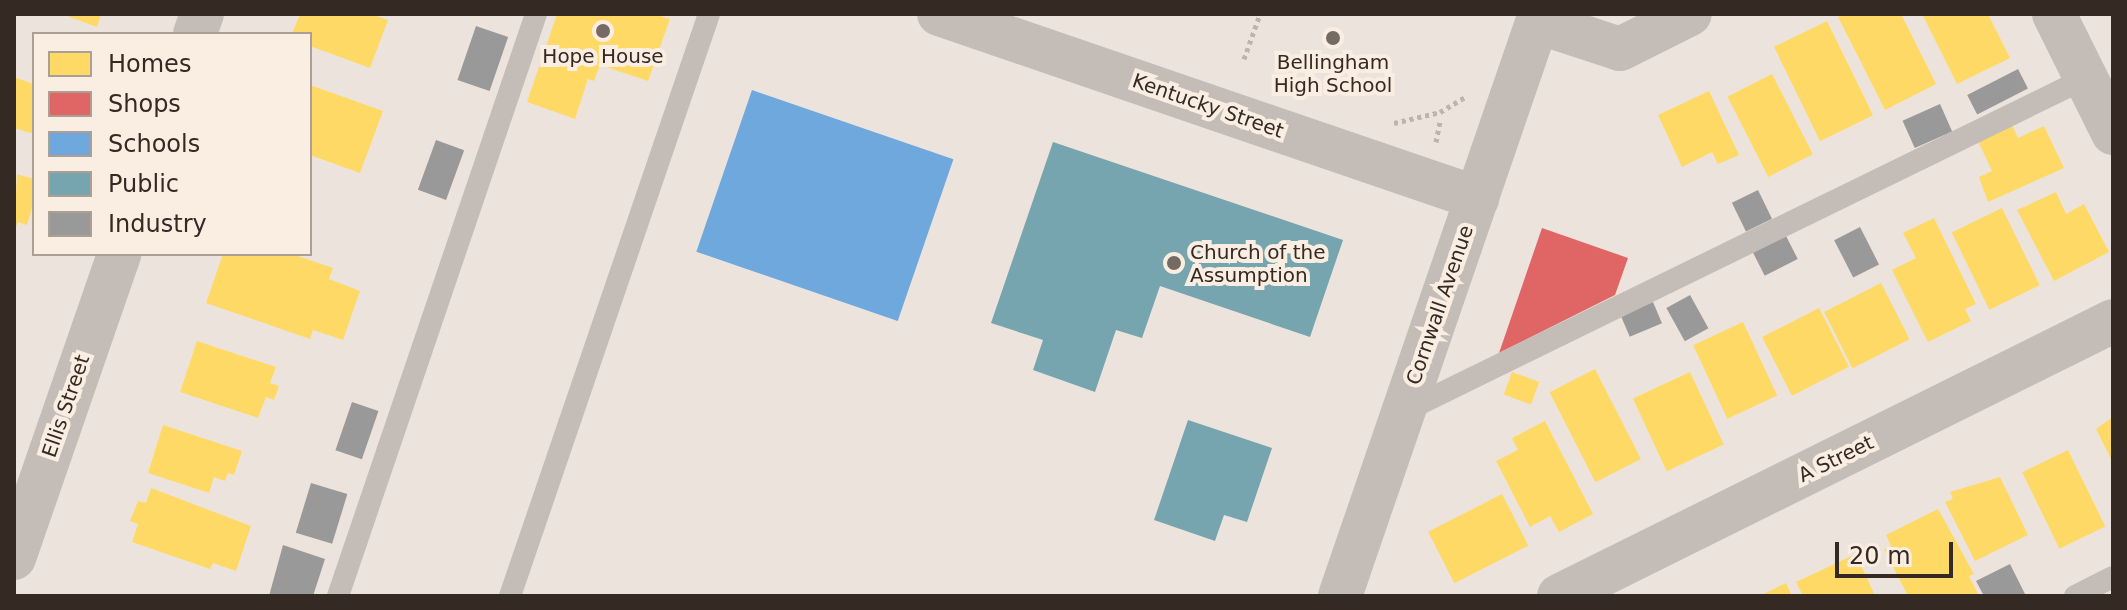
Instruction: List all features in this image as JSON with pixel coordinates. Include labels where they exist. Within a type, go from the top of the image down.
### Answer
[{"type":"street","name":"Kentucky Street","points":[[939,14],[1477,198]]},
{"type":"street","points":[[1539,18],[1620,49],[1690,14]]},
{"type":"street","points":[[2054,14],[2113,133]]},
{"type":"street","name":"Cornwall Avenue","points":[[1340,596],[1539,18]]},
{"type":"street","name":"Ellis Street","points":[[14,558],[118,256]]},
{"type":"street","name":"A Street","points":[[1559,596],[2113,321]]},
{"type":"lane","points":[[338,596],[536,14]]},
{"type":"lane","points":[[510,596],[709,14]]},
{"type":"lane","points":[[1404,412],[2086,78]]},
{"type":"lane","points":[[2075,596],[2113,577]]},
{"type":"path","points":[[1244,59],[1260,14]]},
{"type":"path","points":[[1386,124],[1440,112],[1474,92]]},
{"type":"path","points":[[1435,147],[1440,121]]},
{"type":"building: Homes","points":[[62,14],[101,14],[97,27]]},
{"type":"building: Homes","points":[[300,14],[371,14],[388,20],[370,68],[312,47],[312,32],[293,32]]},
{"type":"building: Homes","points":[[557,14],[654,14],[670,19],[648,81],[600,65],[594,81],[588,79],[575,119],[527,102]]},
{"type":"building: Homes","points":[[1845,14],[1901,14],[1936,84],[1885,110],[1838,17]]},
{"type":"building: Homes","points":[[1922,14],[1988,14],[2010,58],[1957,84]]},
{"type":"building: Homes","points":[[1827,21],[1873,115],[1820,141],[1774,47]]},
{"type":"building: Homes","points":[[1772,74],[1813,154],[1768,177],[1727,97]]},
{"type":"building: Homes","points":[[14,77],[32,83],[32,133],[14,128]]},
{"type":"building: Homes","points":[[312,86],[383,111],[360,173],[312,156]]},
{"type":"building: Homes","points":[[1709,91],[1739,155],[1718,164],[1712,152],[1682,167],[1658,115]]},
{"type":"building: Homes","points":[[2011,123],[2018,138],[2044,126],[2064,168],[1988,202],[1979,177],[1992,171],[1977,139]]},
{"type":"building: Homes","points":[[17,174],[32,178],[32,209],[27,225],[18,222],[14,232]]},
{"type":"building: Homes","points":[[2056,192],[2066,214],[2084,204],[2109,252],[2054,281],[2017,210]]},
{"type":"building: Homes","points":[[2002,208],[2040,285],[1989,310],[1952,233]]},
{"type":"building: Homes","points":[[1934,218],[1976,304],[1965,309],[1971,321],[1928,342],[1892,270],[1916,258],[1903,233]]},
{"type":"building: Homes","points":[[222,256],[298,256],[333,268],[329,279],[360,291],[343,340],[313,330],[310,339],[206,303]]},
{"type":"building: Homes","points":[[1881,283],[1910,339],[1853,368],[1824,312]]},
{"type":"building: Homes","points":[[1819,308],[1849,367],[1792,396],[1762,337]]},
{"type":"building: Homes","points":[[1743,322],[1777,395],[1727,419],[1693,345]]},
{"type":"building: Homes","points":[[197,341],[276,367],[270,383],[279,386],[274,400],[266,397],[258,418],[180,392]]},
{"type":"building: Homes","points":[[1595,369],[1641,459],[1595,482],[1550,392]]},
{"type":"building: Homes","points":[[1512,372],[1539,382],[1531,404],[1504,395]]},
{"type":"building: Homes","points":[[1690,372],[1724,445],[1667,471],[1633,399]]},
{"type":"building: Homes","points":[[2113,417],[2113,463],[2096,429]]},
{"type":"building: Homes","points":[[1545,421],[1593,514],[1559,532],[1550,516],[1530,527],[1496,461],[1518,450],[1512,438]]},
{"type":"building: Homes","points":[[163,425],[242,451],[234,475],[228,473],[225,481],[214,477],[209,493],[148,473]]},
{"type":"building: Homes","points":[[2068,450],[2105,526],[2059,549],[2022,472]]},
{"type":"building: Homes","points":[[2000,477],[2028,535],[1975,561],[1945,502],[1953,499],[1950,492]]},
{"type":"building: Homes","points":[[151,488],[251,526],[236,571],[213,563],[210,569],[132,542],[138,524],[130,521],[138,501],[146,503]]},
{"type":"building: Homes","points":[[1502,494],[1528,546],[1454,583],[1428,532]]},
{"type":"building: Homes","points":[[1938,509],[1974,574],[1969,576],[1979,596],[1908,596],[1884,549],[1891,546],[1886,535]]},
{"type":"building: Homes","points":[[1856,554],[1875,596],[1803,596],[1796,582]]},
{"type":"building: Homes","points":[[1786,583],[1792,596],[1759,596]]},
{"type":"building: Shops","points":[[1542,228],[1628,258],[1615,295],[1499,353]]},
{"type":"building: Schools","points":[[752,90],[953,159],[898,321],[696,252]]},
{"type":"building: Public","name":"Church of the Assumption","points":[[1053,142],[1343,240],[1310,337],[1160,286],[1142,338],[1116,330],[1095,392],[1033,370],[1043,340],[991,323]]},
{"type":"building: Public","points":[[1188,420],[1272,448],[1247,522],[1224,515],[1215,541],[1154,520]]},
{"type":"building: Industry","points":[[476,26],[508,37],[490,91],[457,80]]},
{"type":"building: Industry","points":[[2018,69],[2028,89],[1977,114],[1967,95]]},
{"type":"building: Industry","points":[[1940,104],[1952,131],[1915,148],[1903,121]]},
{"type":"building: Industry","points":[[436,140],[464,150],[446,200],[418,190]]},
{"type":"building: Industry","points":[[1758,190],[1772,219],[1746,231],[1732,203]]},
{"type":"building: Industry","points":[[1860,227],[1879,264],[1853,278],[1834,240]]},
{"type":"building: Industry","points":[[1785,234],[1798,259],[1765,276],[1752,251]]},
{"type":"building: Industry","points":[[1690,295],[1708,328],[1685,341],[1666,308]]},
{"type":"building: Industry","points":[[1653,302],[1662,323],[1630,337],[1621,316]]},
{"type":"building: Industry","points":[[352,402],[378,411],[362,459],[335,450]]},
{"type":"building: Industry","points":[[311,483],[347,494],[332,544],[296,533]]},
{"type":"building: Industry","points":[[283,545],[325,559],[313,596],[269,596]]},
{"type":"building: Industry","points":[[2010,564],[2026,596],[1984,596],[1976,581]]},
{"type":"place","name":"Hope House","points":[[603,31]]},
{"type":"place","name":"Bellingham High School","points":[[1333,38]]},
{"type":"place","name":"Church of the Assumption","points":[[1174,263]]}]
